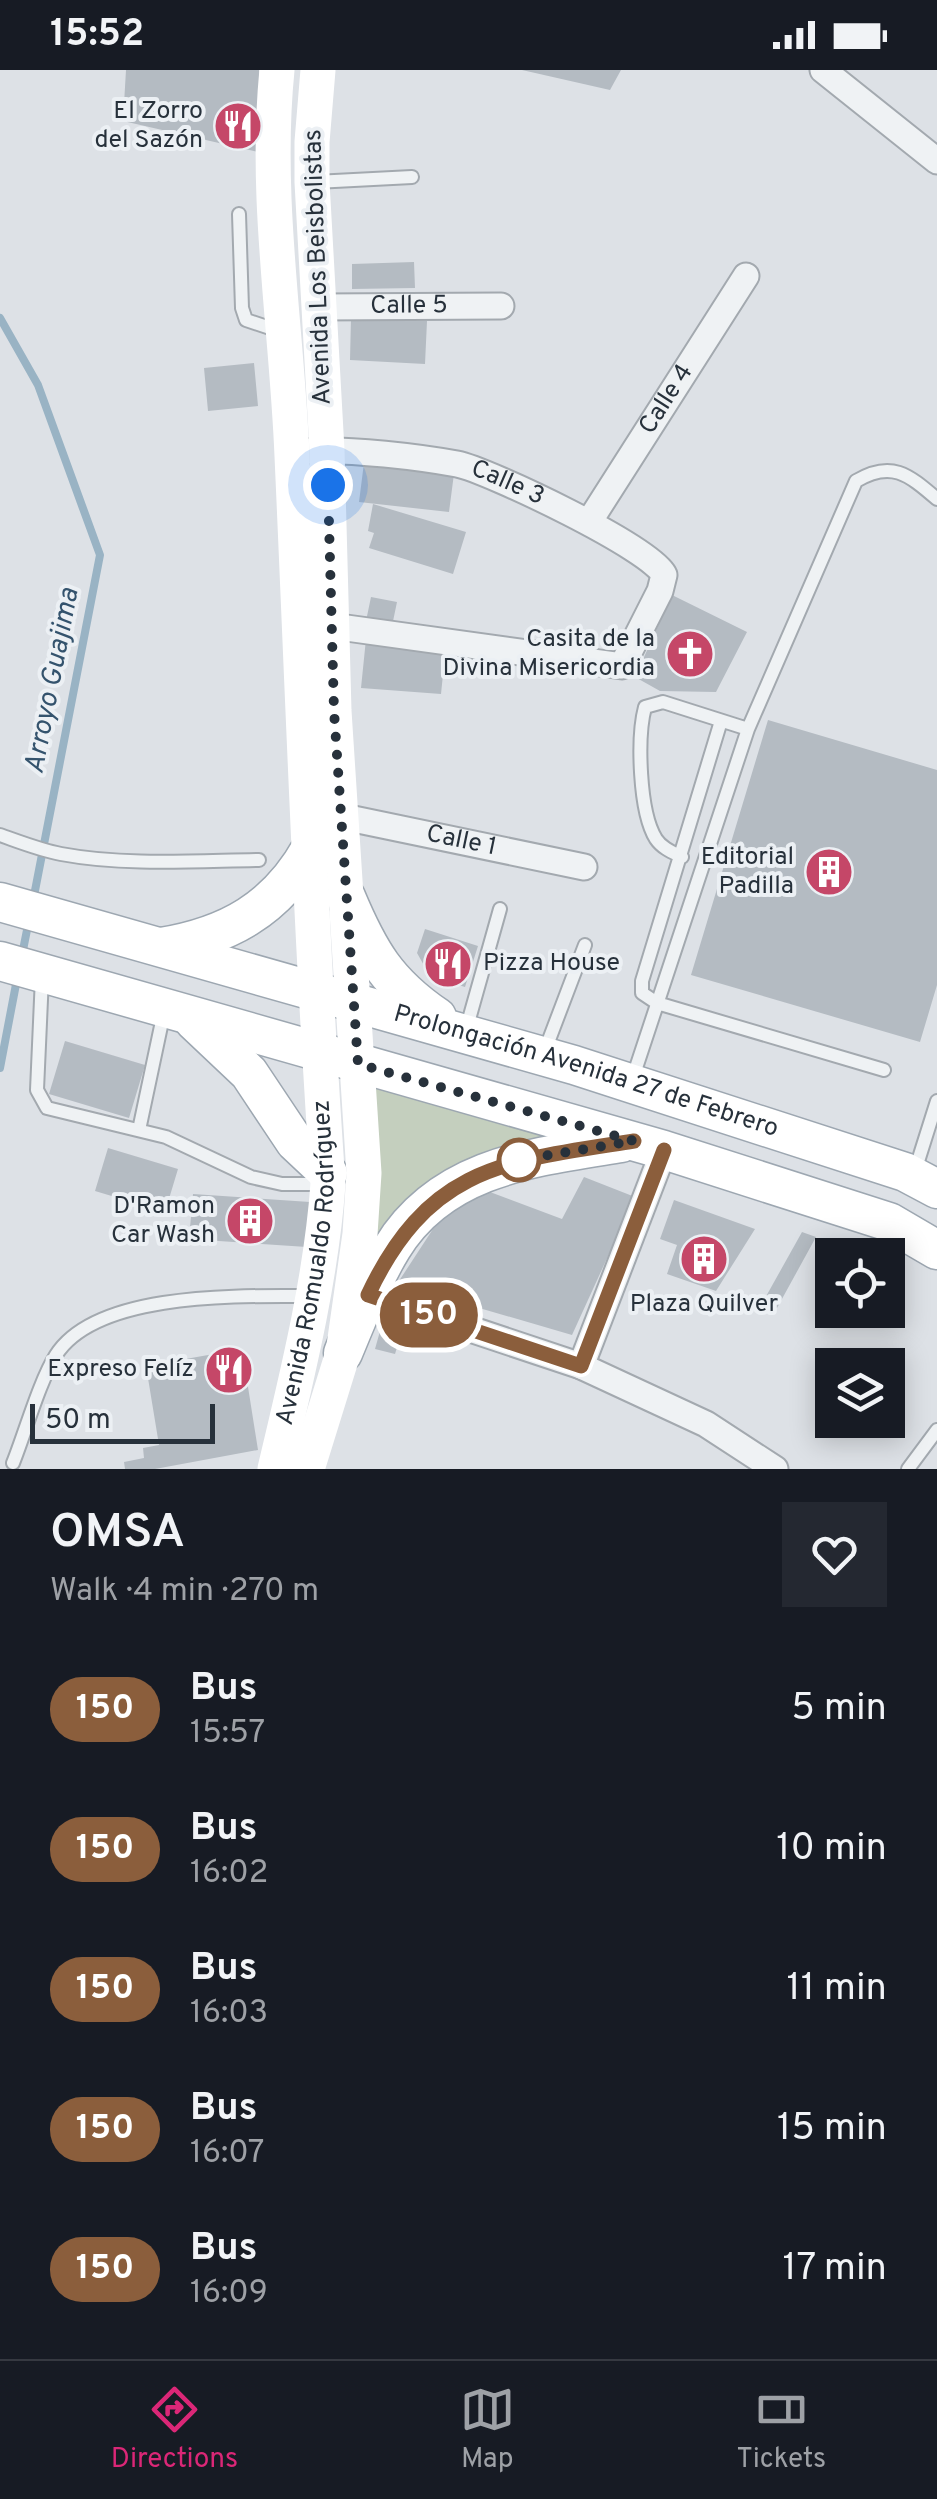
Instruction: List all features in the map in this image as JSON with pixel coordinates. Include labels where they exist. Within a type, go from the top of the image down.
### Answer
[{"type":"main road","name":"Avenida Los Beisbolistas","points":[[277,70],[274,190],[284,332],[310,451],[332,626],[339,816],[358,1064]]},
{"type":"main road","name":"Avenida Los Beisbolistas","points":[[318,70],[312,182],[319,307],[302,714],[318,1052]]},
{"type":"main road","points":[[156,948],[219,932],[248,918],[296,875],[310,848]]},
{"type":"main road","points":[[346,897],[380,968],[407,996],[470,1035]]},
{"type":"main road","name":"Prolongación Avenida 27 de Febrero","points":[[0,902],[631,1082],[925,1183]]},
{"type":"main road","name":"Prolongación Avenida 27 de Febrero","points":[[24,969],[649,1146],[889,1222],[937,1250]]},
{"type":"main road","points":[[174,1011],[242,1066],[295,1142],[328,1178]]},
{"type":"main road","name":"Avenida Romualdo Rodríguez","points":[[275,1469],[324,1234],[328,1178],[318,1052]]},
{"type":"main road","name":"Avenida Romualdo Rodríguez","points":[[307,1469],[343,1353],[360,1234],[364,1173],[358,1064]]},
{"type":"main road","points":[[343,1353],[394,1245],[410,1224],[454,1186],[494,1167],[523,1159],[649,1146]]},
{"type":"street","points":[[823,70],[937,161]]},
{"type":"street","name":"Calle 4","points":[[589,522],[746,276]]},
{"type":"street","name":"Calle 5","points":[[319,307],[501,306]]},
{"type":"street","name":"Calle 3","points":[[310,451],[461,464],[589,522],[657,563],[664,575],[622,666],[332,626]]},
{"type":"street","name":"Calle 1","points":[[339,816],[584,867]]},
{"type":"street","points":[[581,1366],[649,1146]]},
{"type":"street","points":[[368,1295],[581,1366],[706,1424],[775,1469]]},
{"type":"lane","points":[[312,182],[412,177]]},
{"type":"lane","points":[[239,214],[242,308],[246,320],[284,332]]},
{"type":"lane","points":[[631,1082],[748,730],[856,481],[876,470],[899,471],[937,499]]},
{"type":"lane","points":[[682,856],[666,849],[655,838],[644,798],[642,720],[646,707],[663,702],[748,730]]},
{"type":"lane","points":[[721,721],[642,981],[642,992],[657,1003],[884,1070]]},
{"type":"lane","points":[[0,836],[56,854],[144,861],[259,860]]},
{"type":"lane","points":[[470,1035],[500,909]]},
{"type":"lane","points":[[543,1056],[585,945]]},
{"type":"lane","points":[[24,969],[37,1090],[47,1108],[139,1130],[186,1146],[252,1177],[282,1184],[328,1178]]},
{"type":"lane","points":[[139,1130],[174,1011]]},
{"type":"lane","points":[[925,1183],[937,1101]]},
{"type":"lane","points":[[13,1462],[57,1354],[108,1314],[226,1296],[313,1296]]},
{"type":"lane","points":[[908,1469],[937,1430]]},
{"type":"green space","points":[[376,1085],[580,1141],[536,1147],[374,1259]]},
{"type":"building","points":[[126,70],[259,70],[258,152],[123,121]]},
{"type":"building","points":[[522,70],[621,70],[610,90]]},
{"type":"building","points":[[414,262],[415,288],[352,289],[352,264]]},
{"type":"building","points":[[351,318],[427,321],[425,364],[350,360]]},
{"type":"building","points":[[254,363],[258,406],[208,411],[204,368]]},
{"type":"building","points":[[365,455],[455,466],[449,512],[359,502]]},
{"type":"building","points":[[373,504],[466,532],[453,574],[369,548],[374,533],[368,531]]},
{"type":"building","name":"Casita de la Divina Misericordia","points":[[672,595],[747,632],[716,692],[660,691],[635,677]]},
{"type":"building","points":[[371,597],[397,602],[392,626],[366,621]]},
{"type":"building","points":[[366,639],[446,645],[441,694],[361,688]]},
{"type":"building","name":"Editorial Padilla","points":[[768,720],[937,770],[937,985],[920,1042],[691,975]]},
{"type":"building","name":"Pizza House","points":[[425,929],[478,946],[465,987],[430,976],[417,953]]},
{"type":"building","points":[[65,1041],[145,1065],[129,1118],[49,1094]]},
{"type":"building","points":[[108,1148],[178,1169],[165,1212],[95,1191]]},
{"type":"building","points":[[584,1177],[635,1197],[572,1335],[397,1284],[433,1229],[456,1205],[482,1189],[562,1219]]},
{"type":"building","name":"D'Ramon Car Wash","points":[[193,1194],[310,1202],[307,1247],[189,1239]]},
{"type":"building","name":"Plaza Quilver","points":[[674,1200],[755,1229],[716,1291],[667,1274],[677,1245],[660,1239]]},
{"type":"building","points":[[802,1232],[816,1237],[777,1308],[764,1300]]},
{"type":"building","points":[[384,1317],[408,1324],[395,1354],[375,1349]]},
{"type":"building","points":[[242,1349],[258,1450],[155,1469],[125,1469],[124,1462],[144,1458],[143,1448],[159,1445],[146,1366]]},
{"type":"waterway","name":"Arroyo Guajima","points":[[0,318],[38,385],[100,555],[33,901]]},
{"type":"waterway","name":"Arroyo Guajima","points":[[22,955],[29,920]]},
{"type":"waterway","name":"Arroyo Guajima","points":[[0,1068],[17,979]]},
{"type":"bus line","name":"150","points":[[634,1141],[523,1159],[494,1167],[454,1186],[410,1224],[394,1245],[368,1295],[581,1366],[664,1150]]},
{"type":"place","name":"El Zorro del Sazón","points":[[238,126]]},
{"type":"place","name":"Casita de la Divina Misericordia","points":[[690,654]]},
{"type":"place","name":"Editorial Padilla","points":[[829,872]]},
{"type":"place","name":"Pizza House","points":[[448,964]]},
{"type":"place","name":"D'Ramon Car Wash","points":[[250,1221]]},
{"type":"place","name":"Plaza Quilver","points":[[704,1259]]},
{"type":"place","name":"Expreso Felíz","points":[[229,1370]]},
{"type":"route","points":[[328,485],[334,711],[358,1064],[634,1141],[519,1160]]}]
